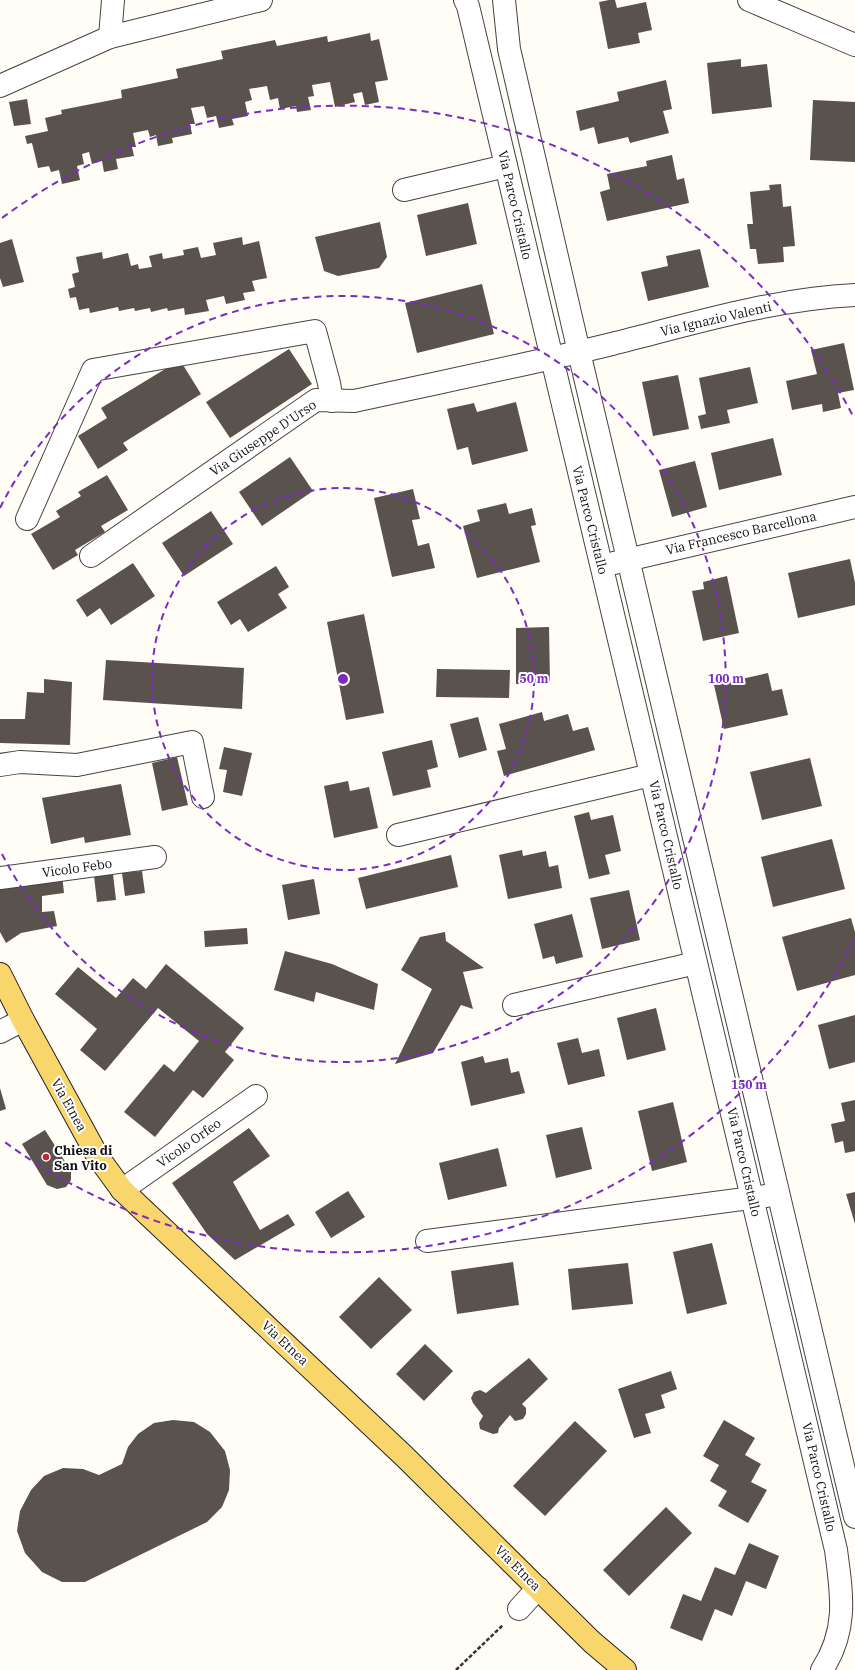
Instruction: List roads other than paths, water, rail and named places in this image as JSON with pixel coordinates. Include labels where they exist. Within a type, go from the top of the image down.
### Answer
[{"type":"main road","name":"Via Etnea","points":[[0,974],[23,1020],[98,1157],[122,1190],[404,1456],[592,1642],[625,1670]]},
{"type":"street","points":[[110,37],[113,0]]},
{"type":"street","points":[[0,86],[110,37],[261,0]]},
{"type":"street","name":"Via Parco Cristallo","points":[[465,0],[506,166],[836,1550],[842,1606],[840,1629],[828,1660],[822,1670]]},
{"type":"street","name":"Via Parco Cristallo","points":[[504,0],[510,49],[579,352],[855,1517]]},
{"type":"street","points":[[750,0],[855,45]]},
{"type":"street","points":[[404,190],[506,166]]},
{"type":"street","name":"Via Ignazio Valenti","points":[[551,358],[764,307],[827,296],[855,295]]},
{"type":"street","points":[[27,519],[93,370],[315,332],[329,383],[332,401]]},
{"type":"street","name":"Via Giuseppe D'Urso","points":[[91,556],[316,400],[354,401],[551,358]]},
{"type":"street","name":"Via Francesco Barcellona","points":[[601,566],[855,507]]},
{"type":"street","points":[[0,765],[20,762],[77,764],[192,742],[203,797]]},
{"type":"street","points":[[398,835],[651,775]]},
{"type":"street","name":"Vicolo Febo","points":[[0,878],[155,857]]},
{"type":"street","points":[[514,1005],[696,962]]},
{"type":"street","points":[[0,1032],[23,1020]]},
{"type":"street","name":"Vicolo Orfeo","points":[[122,1190],[256,1096]]},
{"type":"street","points":[[427,1241],[779,1194]]},
{"type":"street","points":[[519,1609],[538,1588]]},
{"type":"place","name":"Chiesa di San Vito","points":[[46,1157]]}]
